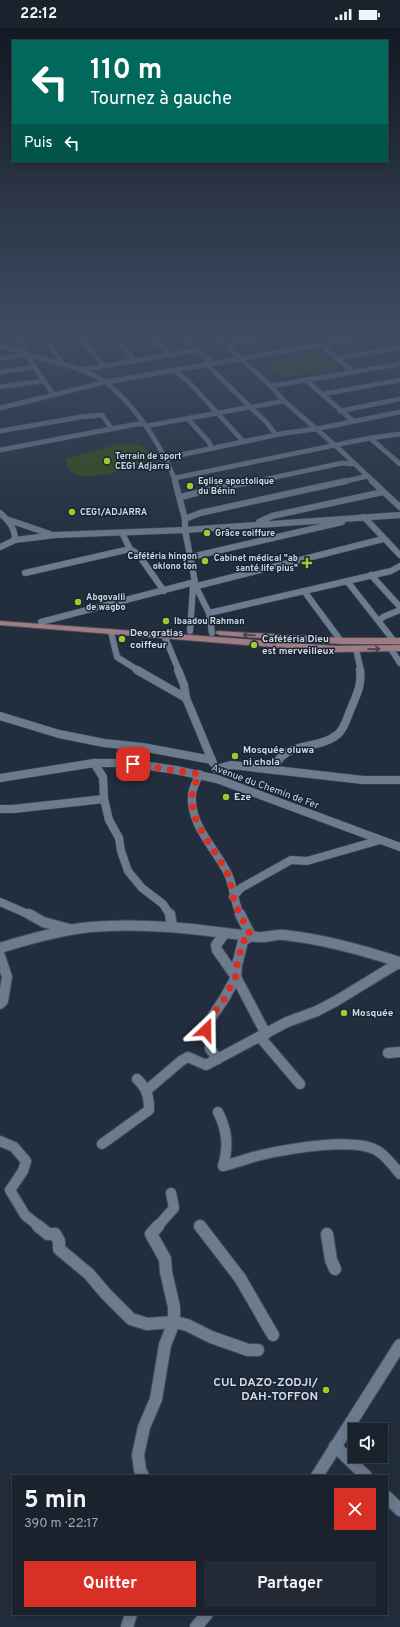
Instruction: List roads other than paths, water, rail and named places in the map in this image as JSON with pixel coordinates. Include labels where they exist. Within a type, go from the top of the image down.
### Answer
[{"type":"main road","points":[[0,620],[396,645]]},
{"type":"main road","points":[[0,623],[164,635],[273,645],[356,649],[396,645]]},
{"type":"street","points":[[131,408],[145,425],[166,458],[175,478],[181,497],[185,519],[185,530],[196,584],[210,613],[212,633]]},
{"type":"street","points":[[211,408],[243,441]]},
{"type":"street","points":[[0,450],[112,429],[188,419],[248,408]]},
{"type":"street","points":[[252,408],[276,435]]},
{"type":"street","points":[[292,408],[336,446],[400,507]]},
{"type":"street","points":[[336,408],[353,421]]},
{"type":"street","points":[[340,411],[357,408]]},
{"type":"street","points":[[166,458],[211,447],[316,429],[400,412]]},
{"type":"street","points":[[0,431],[81,417],[102,415],[112,429]]},
{"type":"street","points":[[188,419],[211,447]]},
{"type":"street","points":[[175,478],[370,438],[400,434]]},
{"type":"street","points":[[370,438],[400,464]]},
{"type":"street","points":[[181,497],[219,487],[264,480],[342,463],[355,464]]},
{"type":"street","points":[[185,519],[200,512],[368,476]]},
{"type":"street","points":[[255,525],[272,516],[383,492]]},
{"type":"street","points":[[0,513],[9,520],[37,531],[55,535]]},
{"type":"street","points":[[0,547],[15,540],[55,535],[185,530],[400,515]]},
{"type":"street","points":[[364,517],[383,539],[400,555]]},
{"type":"street","points":[[191,556],[364,517]]},
{"type":"street","points":[[9,520],[14,528],[15,540]]},
{"type":"street","points":[[122,533],[130,549],[138,554],[164,591]]},
{"type":"street","points":[[41,622],[71,613],[383,539]]},
{"type":"street","points":[[25,573],[130,549]]},
{"type":"street","points":[[391,571],[400,566]]},
{"type":"street","points":[[210,613],[371,575],[391,571],[400,572]]},
{"type":"street","points":[[371,575],[400,607]]},
{"type":"street","points":[[347,581],[396,645],[400,663]]},
{"type":"street","points":[[190,631],[192,589],[196,584]]},
{"type":"street","points":[[304,591],[341,641]]},
{"type":"street","points":[[379,622],[383,617],[400,610]]},
{"type":"street","points":[[111,632],[117,656],[127,665],[186,698]]},
{"type":"street","points":[[164,635],[184,685],[186,698],[216,770],[217,779]]},
{"type":"street","points":[[274,770],[274,764],[277,758],[285,753],[325,742],[340,732],[361,683],[356,649]]},
{"type":"street","points":[[0,716],[59,734],[97,742],[142,747],[212,760]]},
{"type":"street","points":[[94,763],[103,777],[104,799],[109,820],[119,838],[121,851],[128,871],[142,888],[163,904],[170,914],[172,926]]},
{"type":"street","name":"Avenue du Chemin de Fer","points":[[0,778],[94,763],[106,765],[133,764],[199,774],[217,779],[400,847]]},
{"type":"street","points":[[216,770],[231,765],[363,780],[400,780]]},
{"type":"street","points":[[199,774],[192,793],[193,809],[197,824],[215,851],[228,875],[232,885],[233,897],[251,936]]},
{"type":"street","points":[[0,809],[13,809],[104,799]]},
{"type":"street","points":[[233,897],[241,888],[291,860],[307,861],[380,840]]},
{"type":"street","points":[[0,902],[22,910],[43,922],[74,930]]},
{"type":"street","points":[[0,948],[33,938],[91,927],[172,926],[260,937],[283,935],[309,939],[351,947],[400,962]]},
{"type":"street","points":[[225,933],[216,945],[217,950],[236,976],[263,1036],[300,1084]]},
{"type":"street","points":[[218,1059],[210,1049],[210,1040],[206,1030],[209,1020],[224,999],[236,976],[243,941],[251,936]]},
{"type":"street","points":[[0,956],[7,977],[0,1004]]},
{"type":"street","points":[[147,1090],[181,1061],[188,1057],[206,1066],[287,1022],[317,1011],[336,1001],[400,962]]},
{"type":"street","points":[[388,1053],[400,1052]]},
{"type":"street","points":[[102,1144],[149,1110],[149,1099],[146,1086],[137,1079]]},
{"type":"street","points":[[218,1112],[227,1131],[228,1142],[223,1166],[250,1158],[295,1150],[357,1145],[376,1150],[400,1174]]},
{"type":"street","points":[[0,1141],[14,1147],[26,1161],[23,1170],[10,1190],[25,1215],[48,1234],[55,1234],[59,1241],[59,1249],[89,1274],[106,1294],[131,1319],[147,1324],[174,1322],[187,1325],[211,1337],[248,1350],[258,1350]]},
{"type":"street","points":[[142,1475],[140,1470],[138,1455],[144,1427],[156,1399],[165,1346],[174,1322],[174,1307],[166,1272],[165,1259],[151,1234],[174,1208],[171,1193]]},
{"type":"street","points":[[200,1226],[233,1267],[257,1304],[273,1335]]},
{"type":"street","points":[[327,1234],[331,1260],[335,1269]]},
{"type":"street","points":[[318,1475],[400,1345]]},
{"type":"street","points":[[335,1446],[365,1475]]},
{"type":"street","points":[[388,1498],[400,1510]]},
{"type":"street","points":[[127,1627],[131,1615]]},
{"type":"street","points":[[196,1627],[205,1615]]},
{"type":"place","name":"Terrain de sport CEG1 Adjarra","points":[[107,461]]},
{"type":"place","name":"Eglise apostolique du Bénin","points":[[190,486]]},
{"type":"place","name":"CEG1/ADJARRA","points":[[72,512]]},
{"type":"place","name":"Grâce coiffure","points":[[207,533]]},
{"type":"place","name":"Cafétéria hingon oklono ton","points":[[205,561]]},
{"type":"place","name":"Cabinet médical \"ab santé life plus\"","points":[[307,563]]},
{"type":"place","name":"Abgovalli de wagbo","points":[[78,602]]},
{"type":"place","name":"Ibaadou Rahman","points":[[166,621]]},
{"type":"place","name":"Deo gratias coiffeur","points":[[122,639]]},
{"type":"place","name":"Cafétéria Dieu est merveilleux","points":[[254,645]]},
{"type":"place","name":"Mosquée oluwa ni chola","points":[[235,756]]},
{"type":"place","name":"Eze","points":[[226,797]]},
{"type":"place","name":"Mosquée","points":[[344,1013]]},
{"type":"place","name":"CUL DAZO-ZODJI/ DAH-TOFFON","points":[[326,1390]]}]
